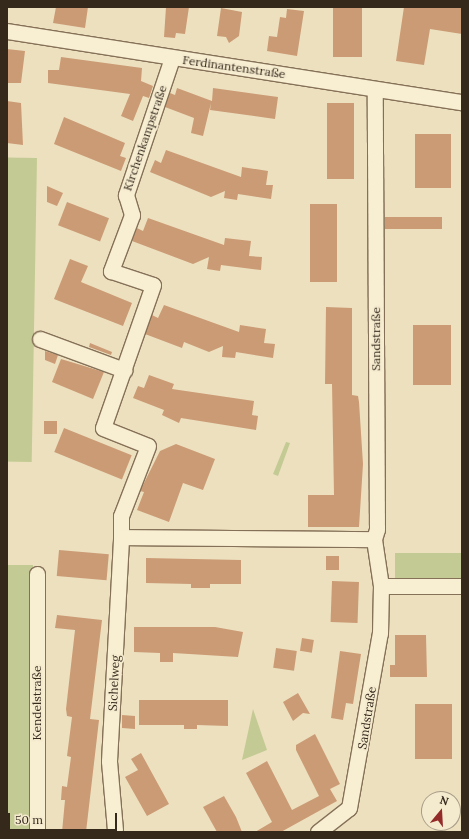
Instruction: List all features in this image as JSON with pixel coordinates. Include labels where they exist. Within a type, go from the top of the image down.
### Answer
[{"type":"street","name":"Ferdinantenstraße","points":[[7,31],[376,90],[462,102]]},
{"type":"street","name":"Kirchenkampstraße","points":[[143,458],[148,446],[103,428],[153,285],[111,271],[132,215],[126,195],[172,58]]},
{"type":"street","name":"Sandstraße","points":[[318,832],[349,808],[374,675],[381,586],[374,539],[377,529],[376,90]]},
{"type":"street","points":[[40,339],[124,370]]},
{"type":"street","name":"Sichelweg","points":[[115,830],[109,761],[121,516],[143,458]]},
{"type":"street","points":[[121,537],[374,539]]},
{"type":"street","name":"Kendelstraße","points":[[37,574],[37,832]]},
{"type":"street","points":[[381,586],[462,586]]},
{"type":"green space","points":[[7,157],[37,158],[32,462],[7,462]]},
{"type":"green space","points":[[286,442],[290,443],[278,476],[273,474]]},
{"type":"green space","points":[[395,553],[462,553],[462,579],[395,579]]},
{"type":"green space","points":[[7,565],[33,565],[33,832],[7,832]]},
{"type":"green space","points":[[253,709],[267,750],[242,760]]},
{"type":"building","points":[[56,7],[88,7],[85,28],[53,23]]},
{"type":"building","points":[[166,7],[189,7],[185,34],[176,33],[175,38],[164,37]]},
{"type":"building","points":[[333,7],[362,7],[362,57],[333,57]]},
{"type":"building","points":[[404,7],[462,7],[462,34],[430,29],[424,65],[396,61]]},
{"type":"building","points":[[221,8],[242,12],[239,36],[229,43],[226,37],[217,36]]},
{"type":"building","points":[[287,9],[304,11],[297,56],[267,51],[269,36],[277,37],[280,17],[286,18]]},
{"type":"building","points":[[7,49],[25,51],[21,83],[7,83]]},
{"type":"building","points":[[61,57],[142,68],[141,81],[153,86],[149,98],[143,96],[133,121],[121,116],[130,94],[48,83],[48,70],[59,70]]},
{"type":"building","points":[[177,88],[212,101],[213,88],[278,97],[275,119],[210,110],[211,103],[203,136],[191,133],[194,118],[165,107],[170,93],[175,95]]},
{"type":"building","points":[[7,101],[21,103],[23,145],[7,143]]},
{"type":"building","points":[[327,103],[354,103],[354,179],[327,179]]},
{"type":"building","points":[[64,117],[125,143],[120,156],[126,158],[121,171],[54,144]]},
{"type":"building","points":[[415,134],[451,134],[451,188],[415,188]]},
{"type":"building","points":[[166,150],[241,177],[242,167],[268,171],[266,185],[273,185],[271,199],[238,194],[237,200],[224,198],[225,191],[211,197],[150,172],[155,160],[161,163]]},
{"type":"building","points":[[47,186],[63,193],[57,206],[47,202]]},
{"type":"building","points":[[67,202],[109,218],[100,241],[58,225]]},
{"type":"building","points":[[310,204],[337,204],[337,282],[310,282]]},
{"type":"building","points":[[385,217],[442,217],[442,229],[385,229]]},
{"type":"building","points":[[148,218],[224,245],[225,238],[251,241],[249,256],[262,257],[261,270],[221,265],[220,271],[207,269],[209,257],[193,264],[132,241],[137,228],[143,231]]},
{"type":"building","points":[[70,259],[88,266],[81,282],[132,303],[123,326],[54,299]]},
{"type":"building","points":[[164,305],[239,332],[240,325],[266,329],[264,343],[275,344],[273,358],[236,352],[235,358],[222,357],[223,346],[209,352],[184,342],[182,348],[145,334],[152,315],[158,318]]},
{"type":"building","points":[[326,307],[352,308],[352,395],[358,396],[359,402],[363,464],[359,527],[308,527],[308,495],[334,495],[332,384],[325,384]]},
{"type":"building","points":[[413,325],[451,325],[451,385],[413,385]]},
{"type":"building","points":[[90,343],[112,352],[111,355],[89,347]]},
{"type":"building","points":[[45,351],[58,355],[55,364],[45,360]]},
{"type":"building","points":[[61,359],[104,372],[93,399],[52,382]]},
{"type":"building","points":[[149,375],[174,384],[172,389],[254,401],[252,415],[258,416],[256,430],[181,418],[179,423],[162,415],[164,410],[133,398],[138,386],[144,388]]},
{"type":"building","points":[[44,421],[57,421],[57,434],[44,434]]},
{"type":"building","points":[[64,428],[132,455],[122,479],[54,452]]},
{"type":"building","points":[[176,444],[215,459],[203,490],[183,483],[169,522],[137,510],[144,492],[140,491],[160,451]]},
{"type":"building","points":[[59,550],[109,554],[107,580],[57,576]]},
{"type":"building","points":[[326,556],[339,556],[339,570],[326,570]]},
{"type":"building","points":[[146,558],[241,560],[241,584],[210,584],[210,588],[191,588],[191,584],[146,583]]},
{"type":"building","points":[[332,581],[359,582],[358,623],[331,622]]},
{"type":"building","points":[[57,615],[102,620],[90,719],[99,720],[86,832],[62,832],[65,800],[61,800],[62,786],[67,787],[71,757],[67,756],[72,717],[67,716],[66,709],[75,630],[55,628]]},
{"type":"building","points":[[134,627],[215,627],[243,632],[238,657],[173,653],[173,662],[160,662],[160,653],[134,652]]},
{"type":"building","points":[[395,635],[426,635],[427,677],[390,677],[390,665],[395,665]]},
{"type":"building","points":[[302,638],[314,640],[312,653],[300,651]]},
{"type":"building","points":[[276,648],[297,651],[294,671],[273,668]]},
{"type":"building","points":[[340,651],[361,654],[353,704],[346,703],[343,720],[331,718]]},
{"type":"building","points":[[298,693],[310,714],[303,713],[293,721],[283,702]]},
{"type":"building","points":[[139,700],[228,700],[228,726],[197,725],[197,729],[184,729],[184,725],[139,725]]},
{"type":"building","points":[[415,704],[452,704],[452,759],[415,759]]},
{"type":"building","points":[[122,715],[135,716],[135,729],[122,728]]},
{"type":"building","points":[[315,734],[340,784],[330,789],[337,801],[281,832],[255,832],[272,822],[246,773],[267,761],[292,810],[319,796],[296,750],[296,745]]},
{"type":"building","points":[[141,753],[169,804],[147,816],[125,777],[138,770],[131,759]]},
{"type":"building","points":[[224,796],[236,817],[242,832],[217,832],[203,807]]}]
